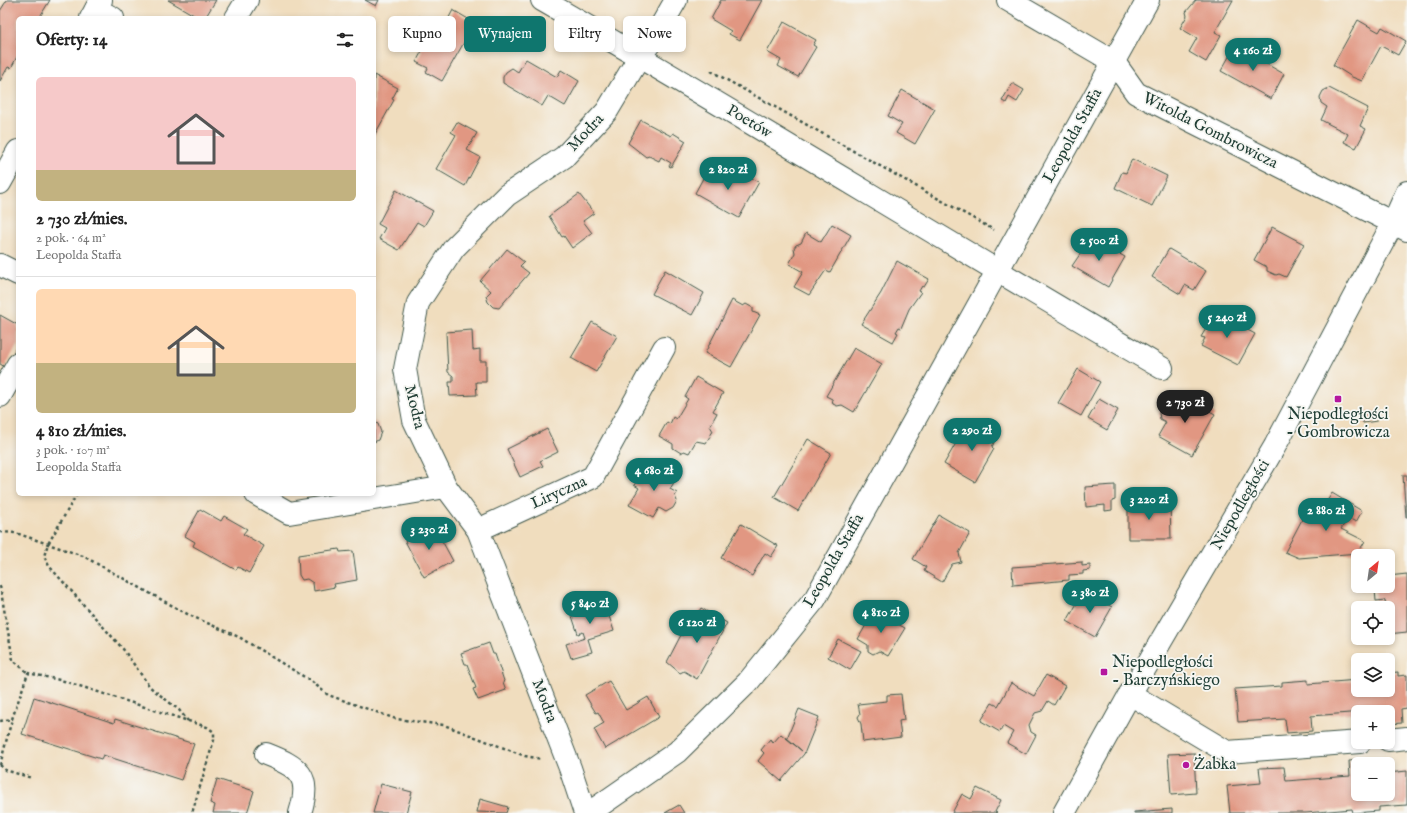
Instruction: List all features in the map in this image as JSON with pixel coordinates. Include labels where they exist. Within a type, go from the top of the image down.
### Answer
[{"type":"street","points":[[237,16],[247,0]]},
{"type":"street","name":"Poetów","points":[[542,0],[640,56],[996,271]]},
{"type":"street","name":"Modra","points":[[585,813],[570,768],[478,530],[446,487],[414,420],[405,369],[418,303],[454,248],[507,195],[564,157],[607,111],[640,56],[654,38],[676,0]]},
{"type":"street","name":"Witolda Gombrowicza","points":[[1008,0],[1114,62],[1136,93],[1400,226]]},
{"type":"street","name":"Leopolda Staffa","points":[[590,813],[677,752],[748,682],[815,599],[1148,0]]},
{"type":"street","points":[[0,183],[16,155]]},
{"type":"street","name":"Niepodległości","points":[[1064,813],[1130,694],[1275,446],[1400,226],[1407,192]]},
{"type":"street","points":[[0,265],[16,273]]},
{"type":"street","points":[[996,271],[1162,368]]},
{"type":"street","name":"Liryczna","points":[[478,530],[593,478],[664,348]]},
{"type":"street","points":[[0,396],[16,368]]},
{"type":"street","points":[[260,496],[289,512],[446,487]]},
{"type":"street","points":[[1130,694],[1228,752],[1351,743]]},
{"type":"street","points":[[1395,739],[1407,738]]},
{"type":"street","points":[[266,754],[284,761],[299,772],[306,785],[300,813]]},
{"type":"path","points":[[709,69],[1014,240]]},
{"type":"path","points":[[76,496],[48,544],[44,556],[49,566],[123,649],[150,687],[179,710],[188,721]]},
{"type":"path","points":[[0,532],[16,533],[83,556],[189,615],[239,637],[311,681],[328,695],[396,719],[444,725],[526,756],[548,760]]},
{"type":"path","points":[[0,586],[13,660],[28,673],[64,680],[207,727],[214,732],[214,740],[192,813]]},
{"type":"path","points":[[28,673],[12,720],[0,765],[5,770],[32,778]]},
{"type":"path","points":[[0,721],[12,720]]},
{"type":"building","points":[[7,0],[50,0],[40,16],[16,16],[16,59],[11,68],[8,67],[0,81],[0,11]]},
{"type":"building","points":[[168,0],[216,0],[206,16],[196,16]]},
{"type":"building","points":[[365,0],[379,0],[376,6]]},
{"type":"building","points":[[721,0],[762,0],[740,40],[729,34],[731,31],[711,19]]},
{"type":"building","points":[[1196,0],[1233,0],[1215,32],[1221,35],[1206,62],[1189,52],[1197,38],[1180,28],[1187,16],[1186,12]]},
{"type":"building","points":[[453,10],[464,16],[464,42],[442,81],[426,72],[428,68],[416,62],[421,52],[456,52],[456,16],[450,16]]},
{"type":"building","points":[[1358,20],[1379,32],[1382,27],[1406,41],[1398,55],[1381,46],[1362,81],[1352,77],[1333,65]]},
{"type":"building","points":[[784,22],[816,40],[813,45],[816,47],[798,77],[778,66],[781,60],[767,52]]},
{"type":"building","points":[[1235,46],[1284,74],[1271,99],[1221,71]]},
{"type":"building","points":[[526,59],[557,77],[561,70],[579,81],[565,106],[548,96],[542,106],[503,83],[503,77],[506,72],[512,68],[518,72]]},
{"type":"building","points":[[376,76],[398,88],[392,99],[394,100],[376,132]]},
{"type":"building","points":[[1012,83],[1024,90],[1017,102],[1009,97],[1006,103],[1002,101]]},
{"type":"building","points":[[1329,88],[1368,108],[1360,126],[1366,129],[1356,148],[1344,142],[1348,134],[1321,120],[1327,107],[1321,103],[1320,97],[1323,91]]},
{"type":"building","points":[[902,90],[935,109],[915,144],[896,133],[902,124],[888,116]]},
{"type":"building","points":[[641,120],[671,136],[673,133],[686,141],[671,167],[669,166],[671,163],[661,157],[659,161],[649,156],[646,157],[628,143]]},
{"type":"building","points":[[457,122],[477,133],[467,150],[480,157],[465,186],[436,169],[456,135],[451,132]]},
{"type":"building","points":[[1132,159],[1167,176],[1152,206],[1115,188],[1122,172],[1126,173]]},
{"type":"building","points":[[708,169],[729,180],[731,176],[738,179],[741,172],[759,182],[739,218],[695,193]]},
{"type":"building","points":[[396,190],[433,211],[424,226],[417,222],[399,250],[379,239],[385,228],[378,224]]},
{"type":"building","points":[[579,194],[594,213],[583,221],[592,233],[572,248],[564,236],[562,237],[549,216]]},
{"type":"building","points":[[832,224],[851,235],[830,272],[826,270],[809,295],[794,287],[803,272],[789,264],[795,253],[794,248],[796,245],[801,243],[806,233],[821,242]]},
{"type":"building","points":[[1272,227],[1304,244],[1286,277],[1267,271],[1267,267],[1254,260]]},
{"type":"building","points":[[1091,238],[1125,257],[1108,287],[1072,266]]},
{"type":"building","points":[[507,249],[524,262],[520,266],[529,273],[499,308],[493,307],[488,302],[486,296],[491,291],[480,281]]},
{"type":"building","points":[[1169,249],[1206,271],[1194,290],[1185,285],[1180,294],[1152,277]]},
{"type":"building","points":[[897,261],[929,279],[924,287],[922,286],[919,291],[921,292],[909,309],[901,328],[899,327],[896,332],[898,333],[893,342],[861,324],[881,293]]},
{"type":"building","points":[[665,270],[704,293],[692,315],[652,294]]},
{"type":"building","points":[[732,300],[743,306],[746,304],[753,308],[753,312],[760,315],[731,367],[705,353]]},
{"type":"building","points":[[1218,314],[1255,334],[1238,365],[1201,346],[1205,338],[1201,337],[1207,327],[1210,328]]},
{"type":"building","points":[[0,315],[16,324],[16,348],[5,367],[0,364]]},
{"type":"building","points":[[592,322],[617,336],[596,372],[571,358]]},
{"type":"building","points":[[472,330],[473,350],[480,349],[480,361],[486,361],[486,382],[476,382],[477,395],[450,396],[449,382],[453,382],[453,376],[448,372],[446,332]]},
{"type":"building","points":[[854,348],[882,364],[854,412],[842,405],[837,406],[833,404],[832,399],[826,396]]},
{"type":"building","points":[[1078,369],[1100,382],[1081,416],[1058,403]]},
{"type":"building","points":[[696,377],[723,393],[713,411],[717,413],[710,426],[713,431],[706,443],[696,441],[689,453],[684,451],[681,453],[673,448],[673,444],[659,436],[667,422],[670,424],[673,417],[676,419],[688,399],[685,397]]},
{"type":"building","points":[[1181,395],[1215,414],[1192,455],[1158,436],[1166,422],[1160,419],[1159,413],[1162,407],[1167,405],[1173,408]]},
{"type":"building","points":[[1099,399],[1118,410],[1107,430],[1088,419]]},
{"type":"building","points":[[1376,412],[1377,421],[1363,423],[1362,413]]},
{"type":"building","points":[[971,421],[997,436],[992,447],[994,449],[975,482],[944,464],[963,431],[965,432]]},
{"type":"building","points":[[376,422],[381,432],[378,440],[376,441]]},
{"type":"building","points":[[547,429],[558,452],[540,461],[543,466],[520,477],[507,449]]},
{"type":"building","points":[[808,439],[831,453],[798,511],[774,497]]},
{"type":"building","points":[[650,464],[676,479],[670,489],[677,493],[675,496],[677,501],[673,508],[666,512],[659,508],[653,518],[629,505],[639,488],[634,485]]},
{"type":"building","points":[[1403,475],[1407,475],[1407,517],[1406,517]]},
{"type":"building","points":[[1115,485],[1115,500],[1112,501],[1112,510],[1105,511],[1105,505],[1086,507],[1085,487]]},
{"type":"building","points":[[1332,493],[1362,511],[1356,522],[1348,518],[1341,529],[1365,541],[1360,549],[1351,549],[1351,554],[1299,558],[1285,552],[1307,510],[1318,516]]},
{"type":"building","points":[[1170,503],[1171,539],[1128,539],[1128,504]]},
{"type":"building","points":[[200,509],[221,521],[224,516],[247,529],[243,534],[264,546],[249,573],[238,567],[236,570],[193,546],[195,542],[185,536]]},
{"type":"building","points":[[939,515],[970,533],[959,553],[961,562],[952,564],[942,582],[924,571],[926,567],[913,559]]},
{"type":"building","points":[[741,524],[778,546],[771,557],[765,553],[752,576],[721,558]]},
{"type":"building","points":[[434,526],[453,561],[424,577],[405,541]]},
{"type":"building","points":[[339,549],[340,552],[353,551],[357,580],[334,584],[335,587],[314,591],[313,583],[307,579],[302,580],[299,575],[298,555]]},
{"type":"building","points":[[1082,562],[1082,566],[1090,565],[1090,570],[1083,571],[1083,574],[1069,575],[1069,580],[1013,585],[1012,567]]},
{"type":"building","points":[[1407,574],[1407,632],[1395,633],[1395,601],[1376,601],[1375,593],[1395,593],[1395,575]]},
{"type":"building","points":[[1084,591],[1112,607],[1095,637],[1067,621]]},
{"type":"building","points":[[602,595],[614,631],[588,639],[592,652],[571,658],[566,644],[585,638],[583,632],[578,634],[571,613],[581,610],[579,602]]},
{"type":"building","points":[[701,608],[727,623],[697,679],[684,671],[680,673],[667,662],[681,635],[682,636],[688,626],[690,627]]},
{"type":"building","points":[[874,611],[905,628],[888,656],[879,651],[873,654],[868,651],[868,645],[858,639]]},
{"type":"building","points":[[838,639],[861,651],[850,670],[828,657]]},
{"type":"building","points":[[489,643],[493,654],[495,654],[506,690],[478,700],[473,689],[476,688],[461,653]]},
{"type":"building","points":[[1395,672],[1398,672],[1398,676],[1407,675],[1407,708],[1401,709],[1402,723],[1395,724],[1395,705],[1351,705],[1351,713],[1311,716],[1312,731],[1287,733],[1285,719],[1238,722],[1235,689],[1282,686],[1282,682],[1308,680],[1308,684],[1351,681],[1351,697],[1395,697]]},
{"type":"building","points":[[1046,675],[1065,686],[1054,705],[1048,701],[1042,711],[1035,713],[1029,725],[1031,732],[1036,735],[1026,754],[1007,743],[1013,732],[1003,726],[1000,732],[981,721],[992,703],[998,706],[1011,683],[1034,696]]},
{"type":"building","points":[[609,681],[626,710],[648,697],[659,717],[605,749],[594,729],[604,723],[598,712],[596,713],[585,695]]},
{"type":"building","points":[[901,694],[904,720],[899,721],[901,737],[863,742],[861,724],[858,717],[860,714],[858,704],[887,701],[887,695]]},
{"type":"building","points":[[34,697],[114,723],[115,719],[194,744],[181,780],[103,755],[101,759],[22,734]]},
{"type":"building","points":[[799,709],[819,717],[804,754],[781,781],[758,761],[764,753],[761,750],[770,739],[773,743],[781,734],[802,751],[787,738]]},
{"type":"building","points":[[1194,753],[1196,793],[1171,795],[1168,754]]},
{"type":"building","points":[[1349,761],[1351,761],[1351,801],[1395,801],[1395,772],[1407,771],[1407,805],[1379,807],[1379,811],[1353,813],[1352,809],[1306,813],[1230,813],[1227,786],[1261,783],[1259,768],[1284,767],[1286,781],[1350,776]]},
{"type":"building","points":[[217,779],[254,791],[247,813],[213,813],[215,805],[210,803]]},
{"type":"building","points":[[381,784],[412,792],[406,813],[373,813]]},
{"type":"building","points":[[977,788],[1001,800],[995,812],[997,813],[952,813],[962,794],[971,799]]},
{"type":"building","points":[[480,799],[508,807],[506,813],[477,812]]},
{"type":"building","points":[[679,805],[684,813],[665,813]]},
{"type":"building","points":[[1172,809],[1172,813],[1134,813],[1134,812]]},
{"type":"place","name":"Niepodległości - Gombrowicza","points":[[1338,399]]},
{"type":"place","name":"Niepodległości - Barczyńskiego","points":[[1104,672]]},
{"type":"place","name":"Żabka","points":[[1186,765]]}]
